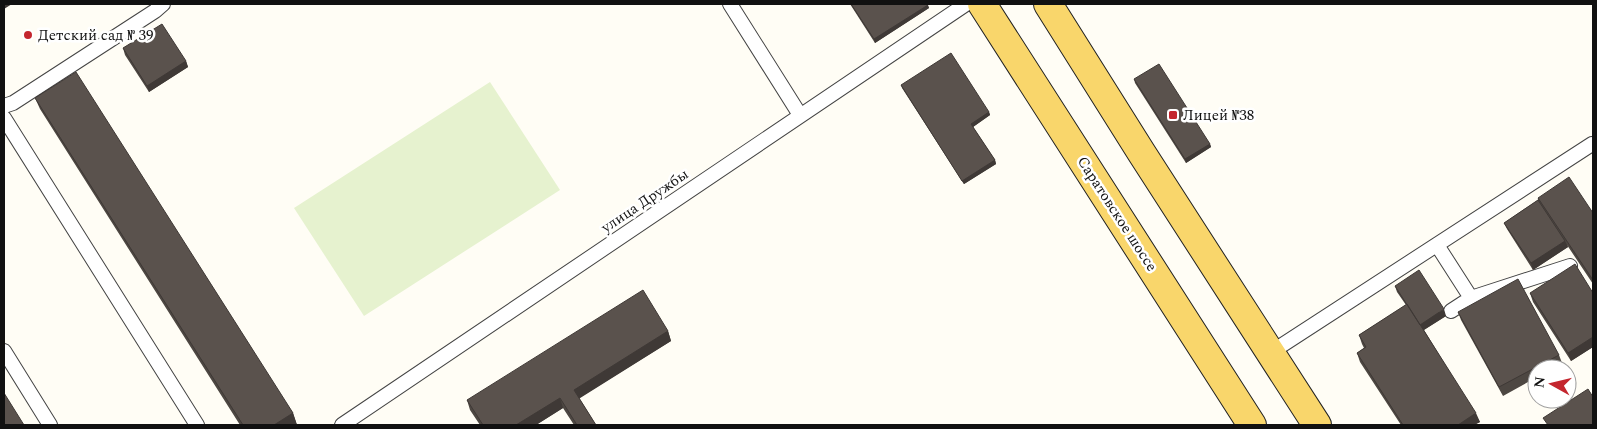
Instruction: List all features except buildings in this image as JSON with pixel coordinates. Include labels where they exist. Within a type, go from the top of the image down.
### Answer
[{"type":"main road","name":"Саратовское шоссе","points":[[982,4],[1252,425]]},
{"type":"main road","points":[[1048,4],[1317,425]]},
{"type":"lane","points":[[4,106],[155,11],[163,4]]},
{"type":"lane","points":[[730,4],[800,115]]},
{"type":"lane","name":"улица Дружбы","points":[[342,425],[966,4]]},
{"type":"lane","points":[[4,118],[197,425]]},
{"type":"lane","points":[[1270,353],[1592,144]]},
{"type":"lane","points":[[1437,245],[1471,298]]},
{"type":"lane","points":[[1450,311],[1471,298],[1570,266]]},
{"type":"lane","points":[[4,352],[50,425]]},
{"type":"green space","points":[[490,82],[560,190],[364,316],[294,208]]},
{"type":"place","name":"Детский сад № 39","points":[[28,35]]},
{"type":"place","name":"Лицей №38","points":[[1173,115]]}]
